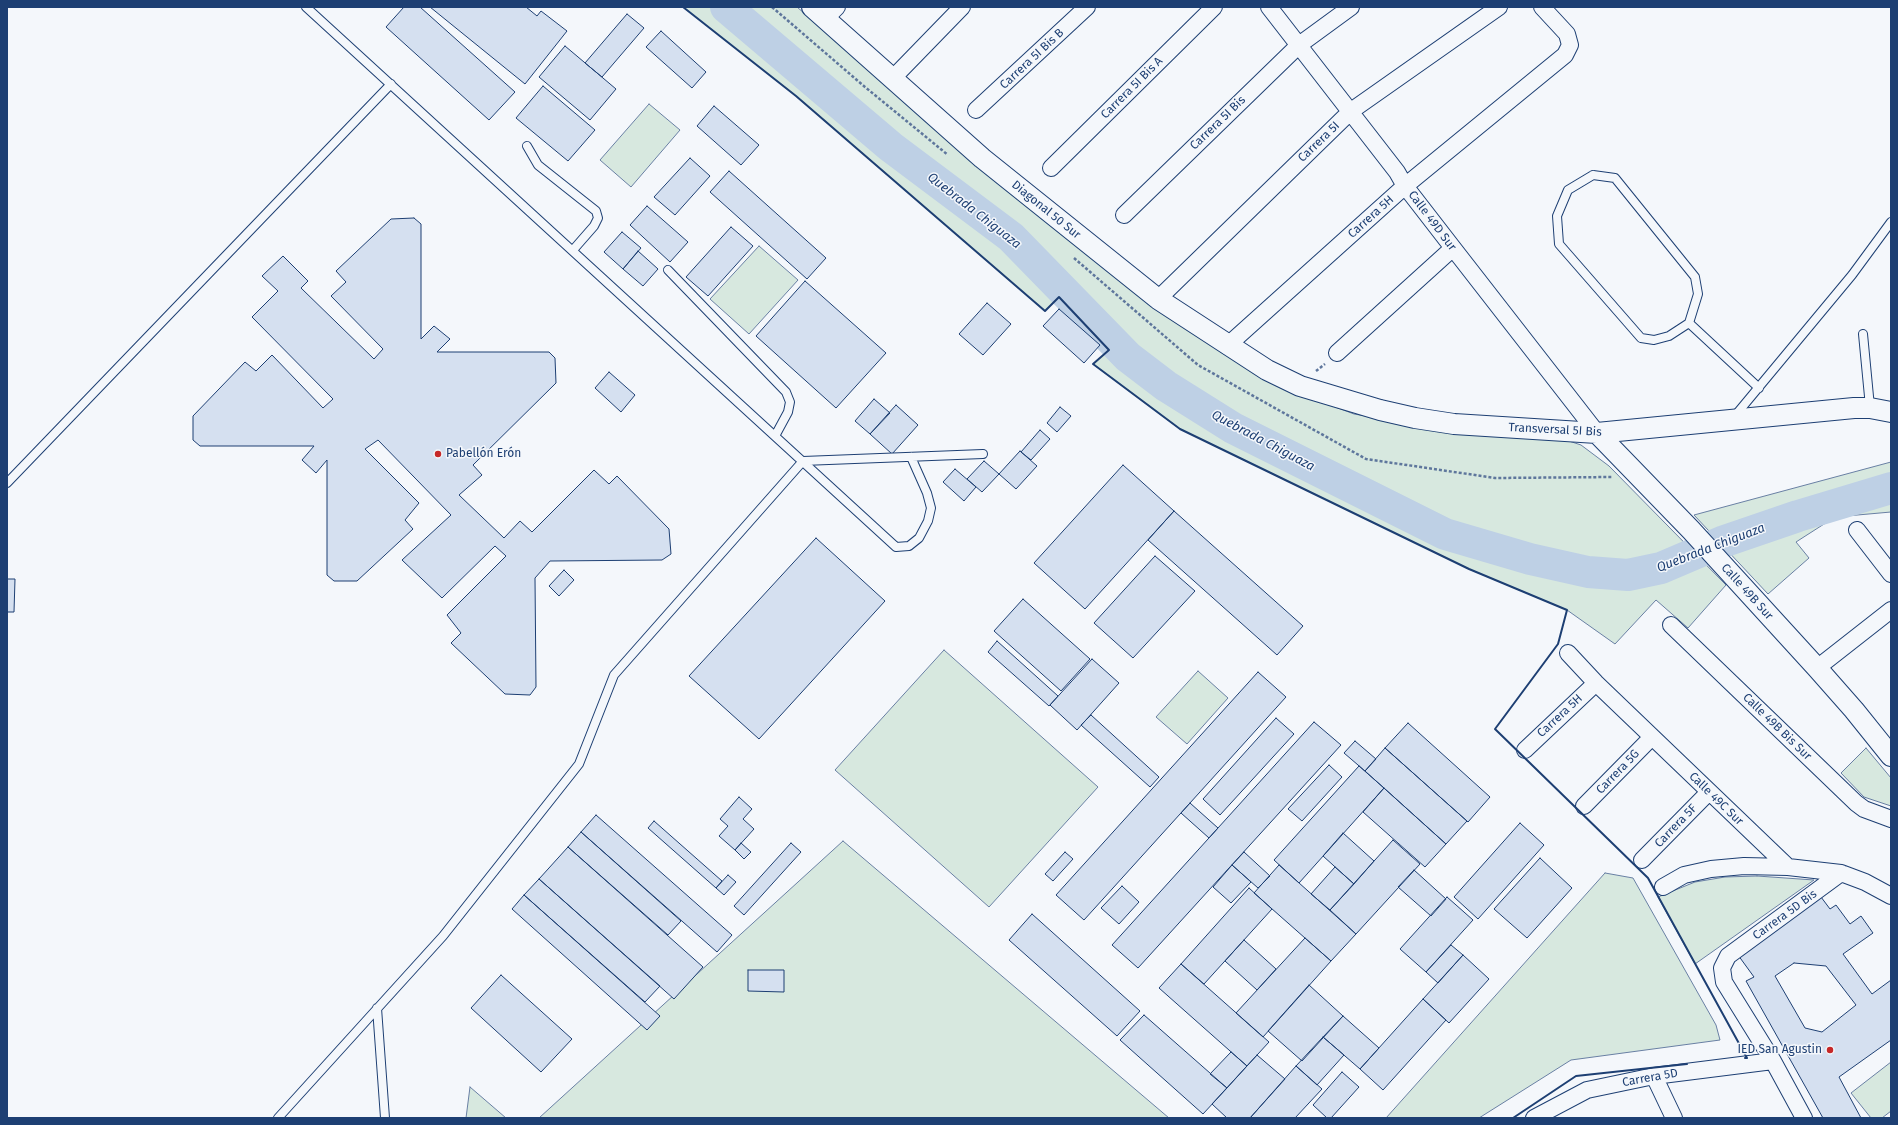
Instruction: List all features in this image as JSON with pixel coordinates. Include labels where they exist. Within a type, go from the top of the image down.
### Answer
[{"type":"street","points":[[893,78],[962,7]]},
{"type":"street","name":"Carrera 5I Bis B","points":[[976,110],[1087,7]]},
{"type":"street","name":"Carrera 5I Bis A","points":[[1051,168],[1214,7]]},
{"type":"street","name":"Calle 49D Sur","points":[[1269,7],[1351,111],[1453,248],[1597,433]]},
{"type":"street","name":"Carrera 5I Bis","points":[[1124,215],[1299,45],[1351,7]]},
{"type":"street","name":"Carrera 5I","points":[[1158,299],[1351,111],[1500,7]]},
{"type":"street","name":"Carrera 5H","points":[[1228,346],[1406,186],[1565,55],[1570,45],[1567,34],[1542,7]]},
{"type":"street","name":"Diagonal 50 Sur","points":[[825,11],[893,78],[982,158],[1158,299],[1267,370],[1300,386]]},
{"type":"street","points":[[1337,353],[1453,248]]},
{"type":"street","name":"Transversal 5I Bis","points":[[1300,386],[1380,410],[1415,418],[1454,424],[1597,433],[1854,408],[1884,409]]},
{"type":"street","name":"Calle 49B Sur","points":[[1597,433],[1691,530],[1817,668],[1854,710],[1891,756]]},
{"type":"street","points":[[1857,530],[1891,574]]},
{"type":"street","points":[[1817,668],[1891,610]]},
{"type":"street","name":"Calle 49B Bis Sur","points":[[1671,624],[1856,803],[1864,809],[1891,819]]},
{"type":"street","name":"Calle 49C Sur","points":[[1568,654],[1596,683],[1788,867]]},
{"type":"street","name":"Carrera 5H","points":[[1525,750],[1596,683]]},
{"type":"street","name":"Carrera 5G","points":[[1584,806],[1652,737]]},
{"type":"street","name":"Carrera 5F","points":[[1642,860],[1709,792]]},
{"type":"street","points":[[1663,887],[1684,875],[1711,869],[1744,866],[1788,867],[1841,873],[1865,882],[1891,896]]},
{"type":"street","name":"Carrera 5D Bis","points":[[1773,1060],[1724,982],[1722,968],[1728,956],[1841,873]]},
{"type":"street","points":[[1773,1060],[1804,1118]]},
{"type":"street","name":"Carrera 5D","points":[[1536,1118],[1587,1090],[1654,1076],[1773,1060]]},
{"type":"street","points":[[1654,1076],[1674,1118]]},
{"type":"lane","points":[[306,7],[896,547],[909,546],[919,538],[928,521],[931,508],[927,493],[911,457]]},
{"type":"lane","points":[[7,483],[391,84]]},
{"type":"lane","points":[[528,146],[538,165],[596,211],[598,218],[594,226],[573,250]]},
{"type":"lane","points":[[1593,175],[1615,178],[1695,277],[1698,294],[1689,323],[1669,336],[1654,340],[1641,338],[1559,244],[1557,216],[1568,190],[1593,175]]},
{"type":"lane","points":[[1732,419],[1852,275],[1891,222]]},
{"type":"lane","points":[[668,270],[786,392],[790,402],[788,412],[775,436]]},
{"type":"lane","points":[[1689,323],[1759,388]]},
{"type":"lane","points":[[1863,334],[1884,409]]},
{"type":"lane","points":[[278,1118],[443,936],[579,764],[614,674],[802,461],[983,454]]},
{"type":"lane","points":[[377,1008],[384,1118]]},
{"type":"path","points":[[1300,386],[1337,353]]},
{"type":"shaded area","points":[[683,7],[797,7],[914,108],[1283,387],[1354,414],[1425,426],[1560,438],[1581,445],[1609,466],[1726,585],[1688,628],[1656,600],[1615,644],[1567,610],[1469,569],[1180,429],[1093,364],[1109,350],[1059,297],[1045,311],[796,96]]},
{"type":"shaded area","points":[[649,104],[680,130],[631,187],[600,160]]},
{"type":"shaded area","points":[[759,246],[798,280],[749,334],[710,299]]},
{"type":"shaded area","points":[[1891,462],[1891,512],[1835,517],[1796,542],[1809,558],[1768,594],[1694,515]]},
{"type":"shaded area","points":[[944,650],[1098,787],[989,907],[835,770]]},
{"type":"shaded area","points":[[1198,671],[1228,698],[1187,744],[1156,717]]},
{"type":"shaded area","points":[[1866,748],[1891,778],[1891,806],[1864,797],[1841,773]]},
{"type":"shaded area","points":[[843,841],[1169,1118],[539,1118]]},
{"type":"shaded area","points":[[1605,873],[1633,878],[1716,1025],[1720,1040],[1571,1060],[1479,1118],[1386,1118]]},
{"type":"shaded area","points":[[1757,876],[1814,880],[1695,964],[1658,897],[1695,882],[1725,877]]},
{"type":"shaded area","points":[[1891,1062],[1891,1111],[1882,1118],[1871,1118],[1851,1093]]},
{"type":"shaded area","points":[[470,1087],[506,1118],[466,1118]]},
{"type":"building","points":[[404,7],[420,7],[515,92],[489,120],[386,27]]},
{"type":"building","points":[[430,7],[526,7],[537,16],[541,11],[567,31],[525,84]]},
{"type":"building","points":[[627,14],[644,28],[602,77],[585,63]]},
{"type":"building","points":[[661,31],[706,72],[692,88],[646,47]]},
{"type":"building","points":[[565,46],[616,89],[590,120],[539,77]]},
{"type":"building","points":[[543,86],[595,130],[568,161],[516,118]]},
{"type":"building","points":[[714,106],[759,145],[741,165],[697,126]]},
{"type":"building","points":[[690,158],[710,176],[675,215],[654,197]]},
{"type":"building","points":[[729,171],[826,258],[807,279],[710,192]]},
{"type":"building","points":[[647,206],[688,242],[670,262],[630,225]]},
{"type":"building","name":"Pabellón Erón","points":[[414,218],[421,224],[421,339],[434,326],[450,339],[437,352],[549,352],[555,358],[556,383],[473,465],[482,475],[459,495],[504,538],[520,521],[532,532],[594,470],[609,484],[617,476],[669,529],[671,554],[662,560],[550,561],[535,578],[536,687],[530,695],[505,694],[451,643],[461,633],[447,615],[506,556],[495,546],[442,598],[402,560],[451,515],[378,440],[365,449],[419,503],[405,520],[413,529],[357,581],[334,581],[327,575],[327,460],[316,473],[302,460],[314,446],[200,446],[193,440],[193,416],[245,362],[256,371],[272,355],[323,408],[333,399],[252,317],[278,291],[262,276],[283,256],[308,281],[301,288],[374,359],[383,349],[331,296],[346,282],[336,271],[391,219]]},
{"type":"building","points":[[731,227],[753,246],[708,296],[686,277]]},
{"type":"building","points":[[622,232],[641,248],[623,269],[604,252]]},
{"type":"building","points":[[638,251],[658,269],[643,286],[623,269]]},
{"type":"building","points":[[805,281],[886,353],[836,408],[756,336]]},
{"type":"building","points":[[987,303],[1011,324],[983,355],[959,334]]},
{"type":"building","points":[[1059,309],[1100,345],[1084,363],[1043,326]]},
{"type":"building","points":[[609,372],[635,395],[621,412],[595,388]]},
{"type":"building","points":[[874,399],[890,413],[870,434],[855,421]]},
{"type":"building","points":[[896,405],[918,425],[892,454],[870,434]]},
{"type":"building","points":[[1060,407],[1071,416],[1057,432],[1047,423]]},
{"type":"building","points":[[1040,430],[1050,439],[1031,460],[1021,452]]},
{"type":"building","points":[[1020,451],[1037,466],[1016,489],[999,474]]},
{"type":"building","points":[[984,461],[999,474],[982,492],[967,479]]},
{"type":"building","points":[[1123,465],[1174,511],[1085,609],[1034,563]]},
{"type":"building","points":[[955,469],[976,487],[964,501],[943,482]]},
{"type":"building","points":[[1174,511],[1303,626],[1277,655],[1148,540]]},
{"type":"building","points":[[816,538],[885,601],[759,739],[689,676]]},
{"type":"building","points":[[1155,556],[1195,591],[1133,658],[1094,623]]},
{"type":"building","points":[[564,570],[574,580],[559,596],[549,586]]},
{"type":"building","points":[[7,579],[15,579],[14,612],[7,612]]},
{"type":"building","points":[[1023,599],[1090,659],[1061,691],[994,631]]},
{"type":"building","points":[[997,641],[1058,696],[1049,706],[988,652]]},
{"type":"building","points":[[1092,659],[1119,683],[1077,730],[1050,705]]},
{"type":"building","points":[[1258,672],[1286,697],[1084,920],[1056,895]]},
{"type":"building","points":[[1091,715],[1159,777],[1150,787],[1081,725]]},
{"type":"building","points":[[1276,718],[1294,734],[1220,815],[1203,799]]},
{"type":"building","points":[[1314,722],[1341,745],[1138,968],[1112,945]]},
{"type":"building","points":[[1408,723],[1490,797],[1468,822],[1385,748]]},
{"type":"building","points":[[1355,741],[1376,759],[1365,771],[1344,753]]},
{"type":"building","points":[[1385,748],[1467,821],[1446,844],[1365,771]]},
{"type":"building","points":[[1329,765],[1342,777],[1302,821],[1288,809]]},
{"type":"building","points":[[1359,766],[1384,788],[1299,883],[1274,860]]},
{"type":"building","points":[[1384,788],[1446,844],[1425,867],[1363,812]]},
{"type":"building","points":[[739,797],[752,809],[743,819],[754,829],[735,850],[719,836],[728,826],[720,819]]},
{"type":"building","points":[[1190,803],[1218,828],[1209,838],[1181,813]]},
{"type":"building","points":[[596,815],[732,935],[717,952],[581,832]]},
{"type":"building","points":[[654,821],[722,881],[716,888],[648,828]]},
{"type":"building","points":[[1520,823],[1544,845],[1478,919],[1454,897]]},
{"type":"building","points":[[581,832],[681,921],[668,935],[568,847]]},
{"type":"building","points":[[1343,833],[1374,861],[1354,884],[1323,856]]},
{"type":"building","points":[[1393,840],[1420,864],[1356,934],[1330,910]]},
{"type":"building","points":[[741,843],[751,852],[744,859],[735,850]]},
{"type":"building","points":[[791,843],[801,852],[744,915],[734,906]]},
{"type":"building","points":[[568,847],[703,967],[674,999],[539,879]]},
{"type":"building","points":[[1065,852],[1073,859],[1053,881],[1045,874]]},
{"type":"building","points":[[1244,852],[1270,876],[1258,888],[1232,865]]},
{"type":"building","points":[[1540,858],[1572,888],[1527,938],[1494,909]]},
{"type":"building","points":[[1232,865],[1251,882],[1231,903],[1213,887]]},
{"type":"building","points":[[1279,865],[1356,934],[1331,961],[1254,893]]},
{"type":"building","points":[[1335,867],[1354,884],[1330,910],[1311,894]]},
{"type":"building","points":[[1414,870],[1446,899],[1431,916],[1398,887]]},
{"type":"building","points":[[728,875],[736,882],[724,895],[716,888]]},
{"type":"building","points":[[539,879],[660,986],[645,1002],[524,895]]},
{"type":"building","points":[[1122,886],[1139,902],[1119,924],[1101,908]]},
{"type":"building","points":[[1249,888],[1272,909],[1204,984],[1181,964]]},
{"type":"building","points":[[524,895],[660,1016],[647,1030],[512,909]]},
{"type":"building","points":[[1447,897],[1473,920],[1426,972],[1400,949]]},
{"type":"building","points":[[1821,897],[1830,909],[1836,905],[1850,924],[1861,916],[1873,933],[1843,954],[1872,994],[1891,980],[1891,1040],[1839,1077],[1861,1118],[1823,1118],[1746,981],[1754,977],[1738,955]],"holes":[[[1794,963],[1826,966],[1856,1005],[1822,1032],[1805,1028],[1775,976]]]},
{"type":"building","points":[[1032,914],[1140,1011],[1117,1036],[1009,940]]},
{"type":"building","points":[[1305,938],[1331,961],[1263,1037],[1236,1013]]},
{"type":"building","points":[[1244,940],[1276,969],[1257,990],[1225,961]]},
{"type":"building","points":[[1451,945],[1463,955],[1438,983],[1426,972]]},
{"type":"building","points":[[1463,955],[1489,979],[1449,1023],[1423,999]]},
{"type":"building","points":[[1181,964],[1269,1042],[1247,1066],[1159,988]]},
{"type":"building","points":[[748,970],[784,970],[784,992],[748,991]]},
{"type":"building","points":[[501,975],[572,1039],[541,1072],[471,1008]]},
{"type":"building","points":[[1309,985],[1343,1016],[1302,1061],[1268,1031]]},
{"type":"building","points":[[1423,999],[1446,1020],[1383,1090],[1360,1069]]},
{"type":"building","points":[[1144,1015],[1227,1088],[1203,1114],[1120,1040]]},
{"type":"building","points":[[1343,1016],[1379,1048],[1360,1069],[1323,1037]]},
{"type":"building","points":[[1323,1037],[1344,1055],[1317,1085],[1296,1066]]},
{"type":"building","points":[[1231,1052],[1247,1066],[1227,1088],[1210,1074]]},
{"type":"building","points":[[1257,1055],[1285,1079],[1250,1118],[1227,1118],[1212,1104]]},
{"type":"building","points":[[1296,1066],[1322,1089],[1295,1118],[1250,1118]]},
{"type":"building","points":[[1342,1072],[1359,1087],[1331,1118],[1327,1118],[1313,1105]]},
{"type":"waterway","name":"Quebrada Chiguaza","points":[[726,7],[891,147],[1011,237],[1128,357],[1166,386],[1233,428],[1445,534],[1530,559],[1588,572],[1628,575],[1661,568],[1722,542],[1798,516],[1891,488]]},
{"type":"wall","points":[[683,7],[796,96],[1045,311],[1059,297],[1109,350],[1093,364],[1180,429],[1469,569],[1567,610],[1558,644],[1495,729],[1648,878],[1747,1058],[1745,1058]]},
{"type":"wall","points":[[1513,1118],[1576,1076],[1687,1064]]},
{"type":"place","name":"Pabellón Erón","points":[[438,454]]},
{"type":"place","name":"IED San Agustin","points":[[1830,1050]]}]
